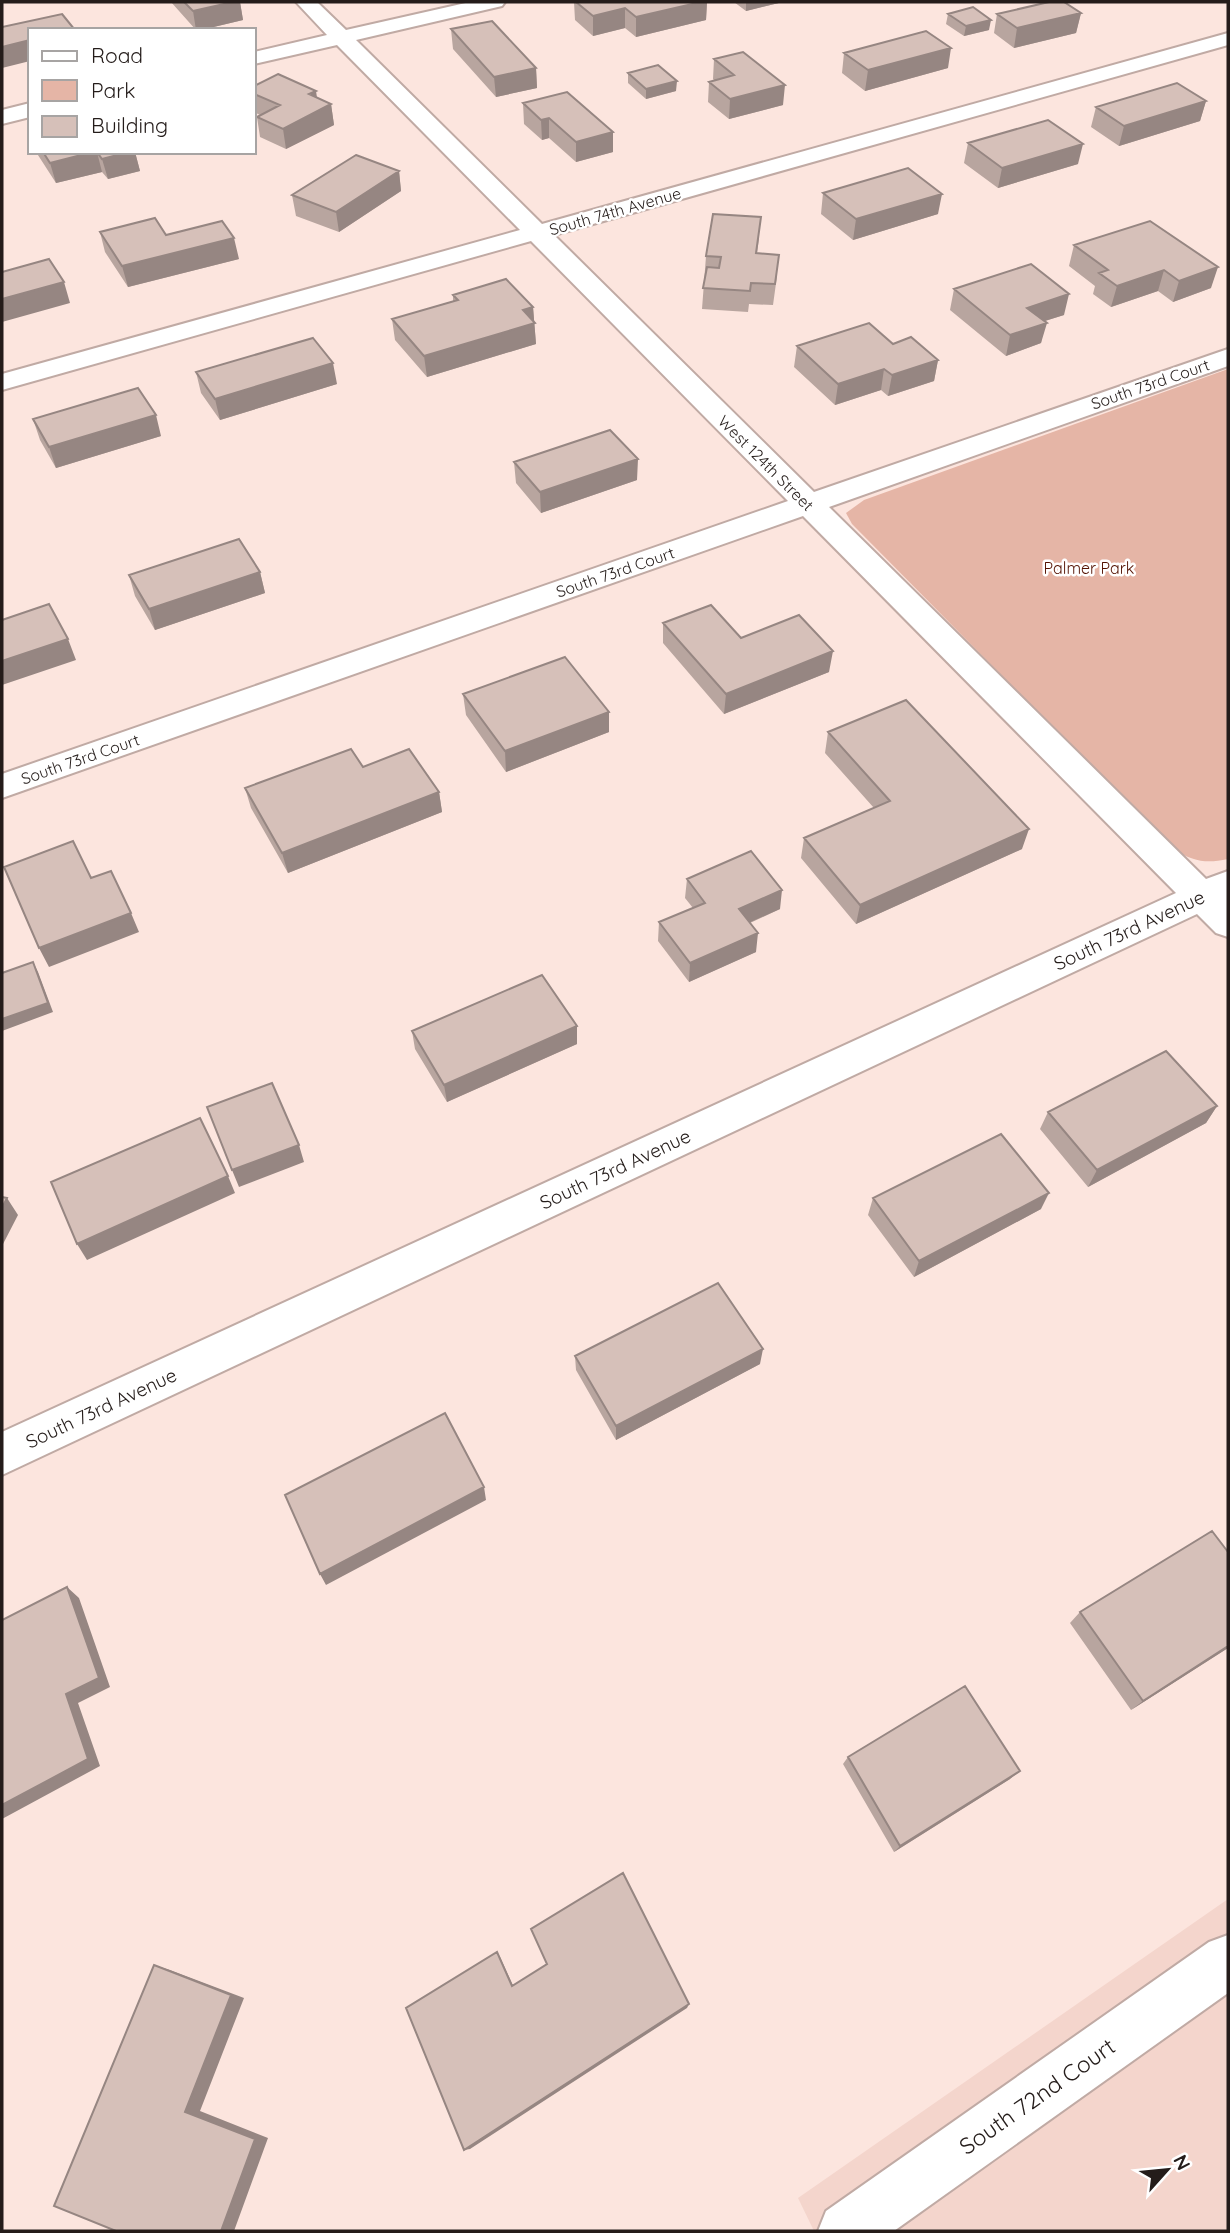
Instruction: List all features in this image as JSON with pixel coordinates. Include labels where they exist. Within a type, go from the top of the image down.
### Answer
[{"type":"street","name":"West 124th Street","points":[[306,2],[808,505],[1220,901]]},
{"type":"street","points":[[256,58],[495,2]]},
{"type":"street","name":"South 74th Avenue","points":[[2,382],[1228,39]]},
{"type":"street","points":[[2,117],[28,110]]},
{"type":"street","name":"South 73rd Court","points":[[2,786],[1228,357]]},
{"type":"street","name":"South 73rd Avenue","points":[[2,1454],[1220,901]]},
{"type":"street","name":"South 72nd Court","points":[[846,2231],[1228,1961]]},
{"type":"shaded area","points":[[1228,1899],[1228,2231],[814,2231],[798,2198]]},
{"type":"green space","name":"Palmer Park","points":[[1228,369],[1228,859],[1206,861],[1174,850],[852,524],[846,513],[864,500]]},
{"type":"building","points":[[184,2],[233,2],[193,11]]},
{"type":"building","points":[[576,2],[701,2],[636,17],[625,8],[593,16]]},
{"type":"building","points":[[1049,2],[1064,2],[1081,13],[1017,28],[997,14]]},
{"type":"building","points":[[973,7],[991,20],[966,26],[948,14]]},
{"type":"building","points":[[62,14],[73,28],[28,28],[28,40],[2,47],[2,27]]},
{"type":"building","points":[[492,21],[536,68],[494,77],[451,29]]},
{"type":"building","points":[[926,31],[951,48],[868,70],[844,53]]},
{"type":"building","points":[[743,52],[785,85],[730,99],[709,82],[734,75],[714,59]]},
{"type":"building","points":[[658,65],[677,81],[646,89],[628,73]]},
{"type":"building","points":[[278,74],[316,91],[309,94],[331,104],[283,129],[257,117],[280,105],[256,95],[256,85]]},
{"type":"building","points":[[1177,83],[1206,101],[1124,126],[1096,107]]},
{"type":"building","points":[[567,92],[613,132],[576,142],[549,118],[541,120],[523,103]]},
{"type":"building","points":[[1048,120],[1083,144],[1002,168],[968,143]]},
{"type":"building","points":[[44,154],[85,154],[50,163]]},
{"type":"building","points":[[98,154],[121,154],[102,159]]},
{"type":"building","points":[[356,155],[399,171],[336,212],[292,195]]},
{"type":"building","points":[[908,168],[942,194],[856,219],[823,193]]},
{"type":"building","points":[[713,214],[761,217],[756,253],[779,255],[775,284],[751,283],[750,291],[703,288],[707,267],[719,268],[721,257],[706,256]]},
{"type":"building","points":[[155,218],[166,235],[222,221],[234,238],[122,266],[100,232]]},
{"type":"building","points":[[1150,221],[1218,267],[1179,281],[1164,270],[1117,286],[1099,273],[1108,270],[1074,245]]},
{"type":"building","points":[[49,259],[64,282],[2,299],[2,272]]},
{"type":"building","points":[[1031,264],[1069,294],[1027,308],[1047,323],[1010,335],[954,289]]},
{"type":"building","points":[[506,279],[533,307],[523,310],[535,323],[424,356],[392,319],[458,300],[453,295]]},
{"type":"building","points":[[869,323],[893,344],[911,337],[938,360],[892,375],[884,369],[838,384],[797,346]]},
{"type":"building","points":[[313,338],[333,363],[215,399],[196,372]]},
{"type":"building","points":[[138,388],[156,415],[49,447],[33,419]]},
{"type":"building","points":[[610,430],[638,459],[540,492],[514,462]]},
{"type":"building","points":[[239,539],[260,572],[149,609],[129,575]]},
{"type":"building","points":[[49,604],[68,639],[2,661],[2,620]]},
{"type":"building","points":[[711,605],[741,638],[799,615],[833,651],[726,694],[663,623]]},
{"type":"building","points":[[565,657],[609,712],[505,751],[463,694]]},
{"type":"building","points":[[906,700],[1029,829],[860,905],[804,838],[890,801],[828,732]]},
{"type":"building","points":[[351,749],[363,767],[409,749],[439,792],[282,853],[245,788]]},
{"type":"building","points":[[73,841],[91,878],[111,871],[131,913],[39,948],[4,867]]},
{"type":"building","points":[[751,851],[782,890],[739,909],[758,933],[690,963],[659,922],[705,903],[687,879]]},
{"type":"building","points":[[33,962],[48,1003],[2,1019],[2,973]]},
{"type":"building","points":[[542,975],[577,1026],[444,1085],[412,1031]]},
{"type":"building","points":[[1166,1051],[1217,1106],[1097,1170],[1048,1112]]},
{"type":"building","points":[[272,1083],[299,1145],[232,1170],[207,1107]]},
{"type":"building","points":[[200,1118],[228,1176],[77,1244],[51,1182]]},
{"type":"building","points":[[1001,1134],[1049,1193],[919,1261],[873,1198]]},
{"type":"building","points":[[718,1283],[763,1349],[616,1426],[575,1356]]},
{"type":"building","points":[[445,1413],[484,1487],[320,1574],[285,1495]]},
{"type":"building","points":[[1212,1531],[1228,1552],[1228,1646],[1143,1701],[1080,1612]]},
{"type":"building","points":[[67,1587],[99,1678],[66,1694],[88,1759],[2,1805],[2,1620]]},
{"type":"building","points":[[965,1686],[1020,1771],[900,1846],[848,1757]]},
{"type":"building","points":[[623,1873],[689,2004],[464,2150],[406,2008],[497,1952],[512,1986],[547,1964],[531,1929]]},
{"type":"building","points":[[154,1965],[231,1995],[185,2112],[255,2139],[221,2231],[116,2231],[54,2206]]}]
